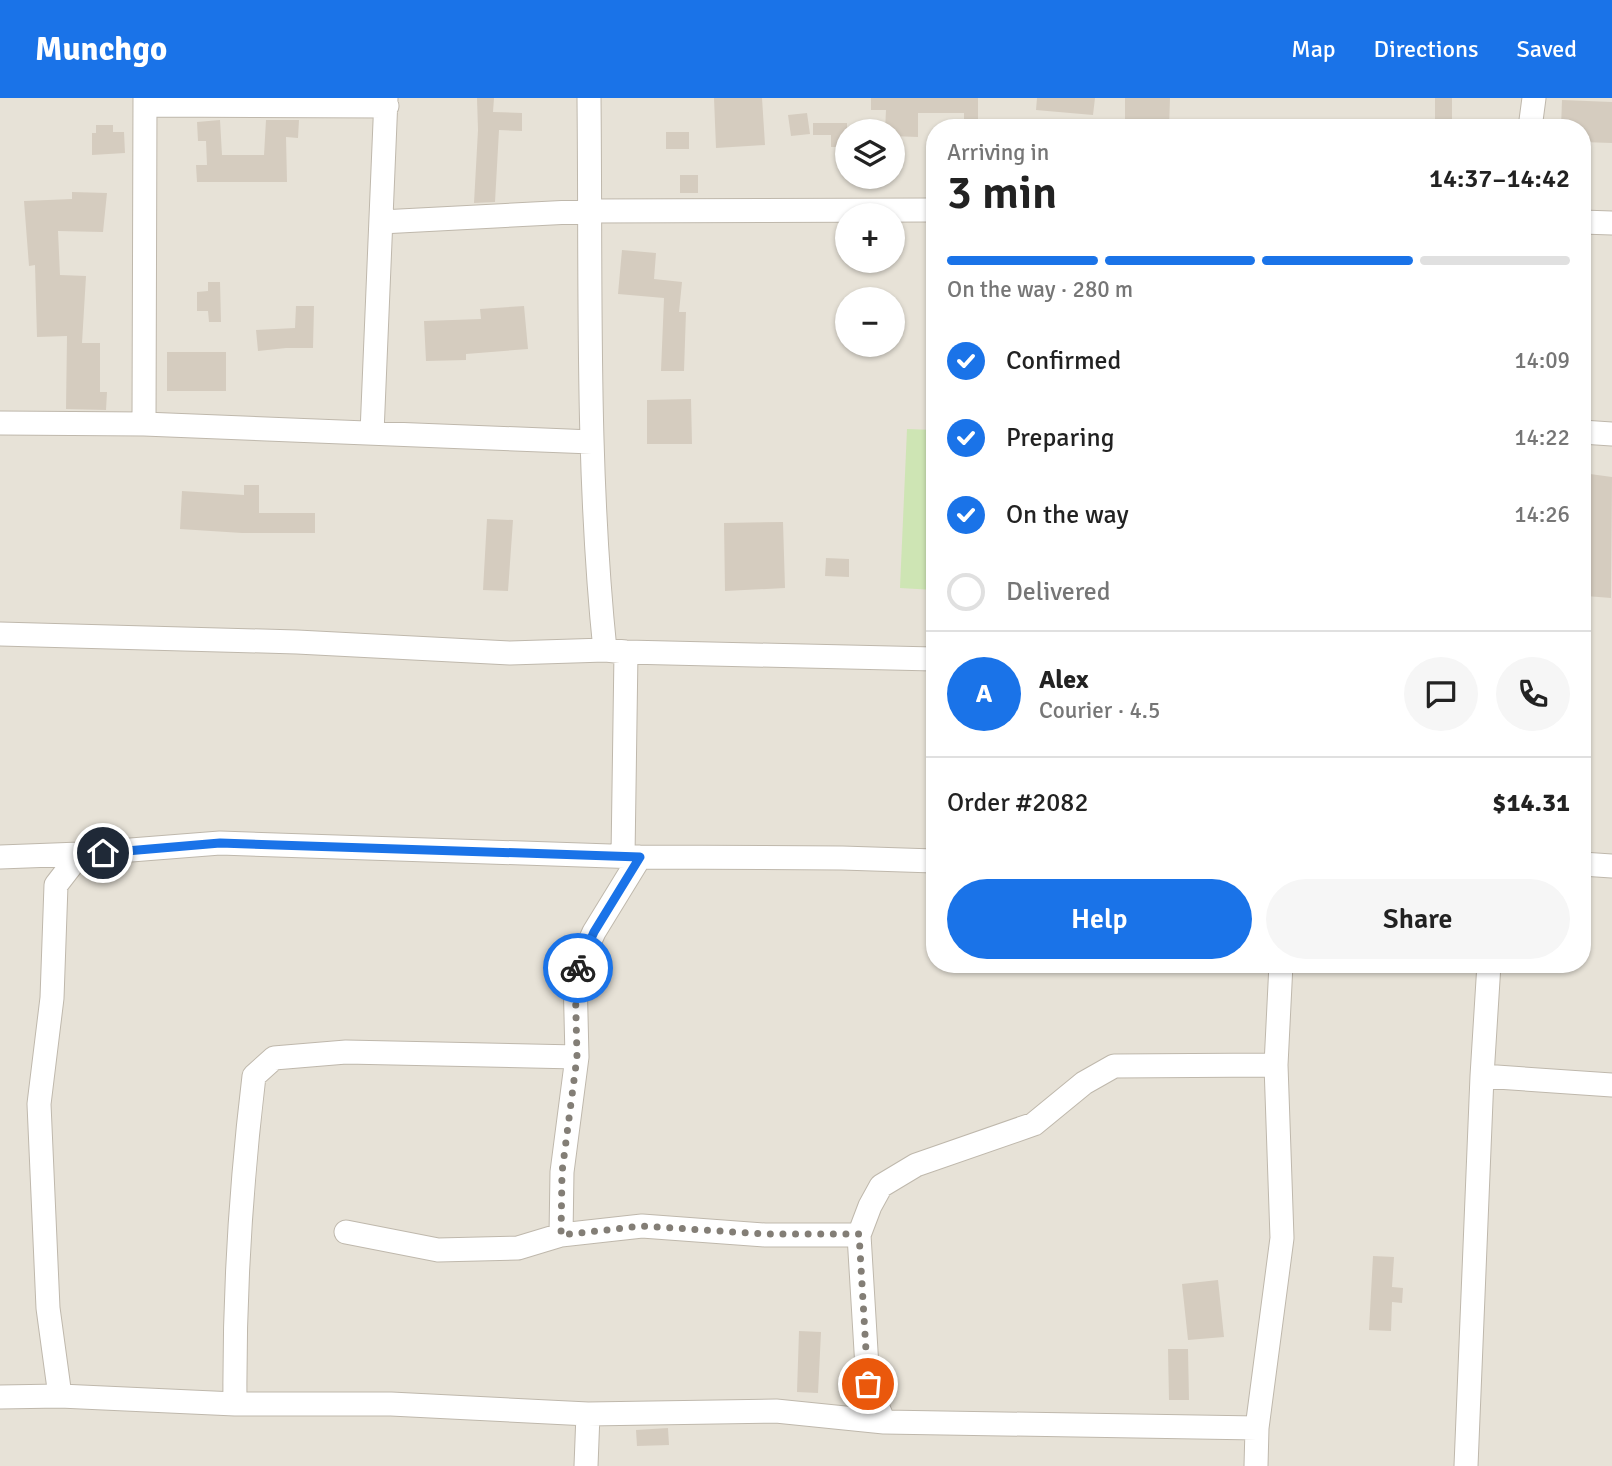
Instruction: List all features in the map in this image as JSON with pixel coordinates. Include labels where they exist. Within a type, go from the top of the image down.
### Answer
[{"type":"street","points":[[561,1235],[562,1172],[577,1057],[575,974],[632,857],[616,651],[596,563],[592,442],[589,98]]},
{"type":"street","points":[[1531,119],[1534,98]]},
{"type":"street","points":[[144,424],[145,102],[386,102],[372,433]]},
{"type":"street","points":[[381,222],[591,211],[926,210]]},
{"type":"street","points":[[1591,222],[1612,223]]},
{"type":"street","points":[[0,423],[144,424],[592,442]]},
{"type":"street","points":[[1591,433],[1612,434]]},
{"type":"street","points":[[0,634],[297,642],[510,653],[616,651],[926,659]]},
{"type":"street","points":[[0,857],[220,843],[632,857],[926,861]]},
{"type":"street","points":[[61,1396],[48,1308],[39,1104],[52,998],[56,885],[80,854]]},
{"type":"street","points":[[1591,865],[1612,866]]},
{"type":"street","points":[[1256,1466],[1256,1428],[1282,1238],[1276,1065],[1281,973]]},
{"type":"street","points":[[1466,1466],[1488,973]]},
{"type":"street","points":[[235,1404],[234,1330],[246,1138],[254,1076],[274,1058],[346,1052],[577,1057]]},
{"type":"street","points":[[884,1422],[868,1384],[859,1234],[881,1186],[916,1165],[1034,1124],[1084,1083],[1114,1066],[1276,1065]]},
{"type":"street","points":[[1482,1076],[1612,1085]]},
{"type":"street","points":[[346,1232],[438,1250],[518,1248],[561,1235],[642,1226],[765,1234],[859,1234]]},
{"type":"street","points":[[0,1397],[61,1396],[235,1404],[391,1404],[587,1414],[776,1411],[884,1422],[1256,1428]]},
{"type":"street","points":[[586,1466],[587,1414]]},
{"type":"shaded area","points":[[0,98],[1612,98],[1612,1466],[0,1466]]},
{"type":"green space","points":[[907,429],[926,430],[926,590],[900,588]]},
{"type":"building","points":[[477,98],[494,98],[493,112],[522,113],[522,131],[499,130],[495,202],[474,203]]},
{"type":"building","points":[[714,98],[762,98],[765,145],[716,148]]},
{"type":"building","points":[[871,98],[978,98],[978,119],[964,119],[964,113],[918,113],[918,137],[905,136],[905,119],[886,119],[886,110],[871,110]]},
{"type":"building","points":[[1037,98],[1095,98],[1093,115],[1036,110]]},
{"type":"building","points":[[1125,98],[1170,98],[1169,119],[1125,119]]},
{"type":"building","points":[[1435,98],[1452,98],[1452,119],[1435,119]]},
{"type":"building","points":[[1562,100],[1612,102],[1612,143],[1591,142],[1591,119],[1561,119]]},
{"type":"building","points":[[807,113],[810,134],[791,136],[788,115]]},
{"type":"building","points":[[220,120],[222,155],[264,155],[266,120],[299,120],[298,138],[286,137],[287,182],[197,182],[196,165],[207,165],[206,141],[198,141],[197,122]]},
{"type":"building","points":[[813,123],[835,123],[835,147],[831,147],[831,135],[813,135]]},
{"type":"building","points":[[96,125],[113,125],[113,132],[124,132],[125,153],[92,155],[92,133],[96,133]]},
{"type":"building","points":[[666,132],[689,132],[689,149],[666,149]]},
{"type":"building","points":[[680,175],[698,175],[698,193],[680,193]]},
{"type":"building","points":[[72,192],[107,193],[103,232],[58,231],[60,275],[86,276],[82,343],[100,343],[100,392],[107,392],[106,410],[66,409],[67,336],[37,337],[35,265],[29,266],[24,201],[72,199]]},
{"type":"building","points":[[622,250],[656,253],[654,279],[682,282],[679,312],[686,312],[684,371],[661,371],[664,298],[618,294]]},
{"type":"building","points":[[208,282],[220,282],[221,322],[209,322],[208,311],[197,311],[197,292],[208,291]]},
{"type":"building","points":[[296,306],[314,306],[313,348],[258,351],[256,330],[295,328]]},
{"type":"building","points":[[524,306],[528,349],[466,354],[466,360],[426,361],[424,321],[481,319],[480,309]]},
{"type":"building","points":[[167,352],[226,352],[226,391],[167,391]]},
{"type":"building","points":[[691,399],[692,444],[647,444],[647,400]]},
{"type":"building","points":[[1591,474],[1612,477],[1611,598],[1591,596]]},
{"type":"building","points":[[244,485],[259,485],[259,513],[315,513],[315,533],[242,533],[180,529],[182,491],[244,495]]},
{"type":"building","points":[[487,519],[513,520],[508,591],[483,590]]},
{"type":"building","points":[[783,522],[785,588],[725,591],[724,523]]},
{"type":"building","points":[[826,558],[849,559],[849,577],[825,576]]},
{"type":"building","points":[[1373,1256],[1394,1257],[1392,1287],[1403,1288],[1402,1303],[1392,1302],[1391,1331],[1369,1330]]},
{"type":"building","points":[[1218,1280],[1224,1337],[1188,1340],[1182,1284]]},
{"type":"building","points":[[799,1331],[821,1332],[818,1393],[797,1392]]},
{"type":"building","points":[[1168,1349],[1188,1349],[1189,1400],[1169,1400]]},
{"type":"building","points":[[668,1428],[669,1445],[637,1446],[636,1430]]},
{"type":"way so far","points":[[578,968],[575,974],[577,1057],[562,1172],[561,1235],[642,1226],[765,1234],[859,1234],[868,1384]]},
{"type":"route","points":[[103,853],[220,843],[640,857],[594,932],[578,968]]}]
